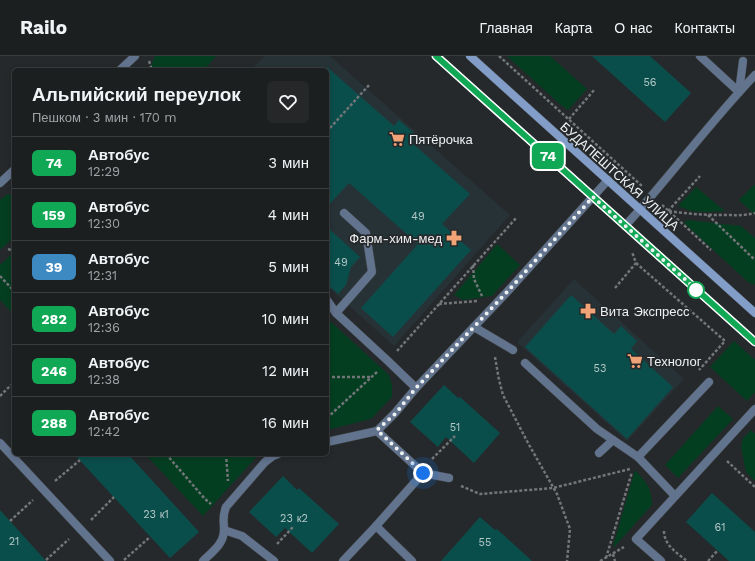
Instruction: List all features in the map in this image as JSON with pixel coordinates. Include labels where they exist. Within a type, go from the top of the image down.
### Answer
[{"type":"street","points":[[122,68],[135,56]]},
{"type":"street","points":[[436,56],[755,342]]},
{"type":"street","name":"БУДАПЕШТСКАЯ УЛИЦА","points":[[470,56],[755,313]]},
{"type":"street","points":[[700,56],[739,92]]},
{"type":"street","points":[[739,92],[743,61]]},
{"type":"street","points":[[625,226],[755,75]]},
{"type":"street","points":[[0,183],[12,172]]},
{"type":"street","points":[[329,442],[377,430],[396,413],[416,388],[474,328],[608,180]]},
{"type":"street","points":[[336,313],[372,272],[366,233],[344,213]]},
{"type":"street","points":[[329,303],[336,313],[388,360],[416,388]]},
{"type":"street","points":[[474,328],[513,350]]},
{"type":"street","points":[[526,363],[597,429],[638,457],[675,496]]},
{"type":"street","points":[[638,457],[709,382]]},
{"type":"street","points":[[661,561],[636,539],[755,409]]},
{"type":"street","points":[[377,430],[422,472],[449,478]]},
{"type":"street","points":[[599,453],[613,440]]},
{"type":"street","points":[[0,442],[12,455]]},
{"type":"street","points":[[13,456],[110,561]]},
{"type":"street","points":[[203,561],[223,539],[223,515],[232,499],[265,462],[273,456]]},
{"type":"street","points":[[343,561],[376,526],[422,472]]},
{"type":"street","points":[[376,526],[412,561]]},
{"type":"street","points":[[224,530],[242,536],[274,561]]},
{"type":"path","points":[[499,56],[672,214]]},
{"type":"path","points":[[330,128],[370,84]]},
{"type":"path","points":[[569,119],[595,89]]},
{"type":"path","points":[[662,214],[668,211],[700,176]]},
{"type":"path","points":[[668,211],[682,214],[746,216],[755,213]]},
{"type":"path","points":[[708,215],[755,260]]},
{"type":"path","points":[[329,416],[372,377],[388,360],[516,217]]},
{"type":"path","points":[[8,249],[12,250]]},
{"type":"path","points":[[631,249],[636,263],[725,341],[698,372]]},
{"type":"path","points":[[615,288],[636,263]]},
{"type":"path","points":[[473,265],[474,279],[483,297]]},
{"type":"path","points":[[0,276],[12,289]]},
{"type":"path","points":[[438,304],[478,301]]},
{"type":"path","points":[[492,338],[499,380],[503,394],[528,443],[557,494],[570,529],[567,561]]},
{"type":"path","points":[[329,377],[372,377]]},
{"type":"path","points":[[0,396],[11,385]]},
{"type":"path","points":[[422,472],[455,436]]},
{"type":"path","points":[[716,451],[755,487]]},
{"type":"path","points":[[168,456],[205,499],[223,515]]},
{"type":"path","points":[[226,456],[228,484]]},
{"type":"path","points":[[10,521],[80,460]]},
{"type":"path","points":[[449,478],[480,494],[553,488],[633,468],[606,558]]},
{"type":"path","points":[[46,560],[114,497]]},
{"type":"path","points":[[267,555],[293,527]]},
{"type":"path","points":[[123,561],[150,536]]},
{"type":"path","points":[[708,561],[718,550]]},
{"type":"path","points":[[613,554],[614,560]]},
{"type":"shaded area","points":[[264,56],[330,56],[510,215],[394,346],[329,288],[329,68],[253,68]]},
{"type":"shaded area","points":[[574,279],[684,379],[627,441],[517,342]]},
{"type":"green space","points":[[155,56],[216,56],[206,68],[150,67]]},
{"type":"green space","points":[[507,56],[550,56],[587,89],[568,110]]},
{"type":"green space","points":[[755,184],[755,215],[739,200]]},
{"type":"green space","points":[[696,187],[725,211],[691,211],[678,206]]},
{"type":"green space","points":[[10,194],[12,196],[12,239],[0,250],[0,200],[6,195]]},
{"type":"green space","points":[[688,220],[741,226],[755,238],[755,285],[749,283],[684,223]]},
{"type":"green space","points":[[497,244],[520,265],[492,296],[463,300],[454,295]]},
{"type":"green space","points":[[12,254],[12,313],[0,300],[0,265]]},
{"type":"green space","points":[[331,322],[389,375],[392,385],[392,397],[371,419],[329,430],[329,324]]},
{"type":"green space","points":[[734,341],[755,360],[755,392],[747,401],[710,367]]},
{"type":"green space","points":[[718,406],[733,419],[678,478],[665,465]]},
{"type":"green space","points":[[751,430],[755,434],[755,481],[746,472],[741,447],[743,438]]},
{"type":"green space","points":[[147,456],[257,456],[203,516]]},
{"type":"green space","points":[[635,470],[650,490],[652,505],[614,547],[613,546]]},
{"type":"building","points":[[592,56],[650,56],[691,93],[665,122]]},
{"type":"building","points":[[329,69],[394,126],[399,120],[417,136],[411,142],[470,194],[442,224],[471,250],[393,337],[361,308],[418,244],[349,183],[329,205]]},
{"type":"building","points":[[329,229],[360,257],[351,267],[346,285],[338,294],[329,286]]},
{"type":"building","points":[[571,295],[614,334],[621,326],[637,341],[631,349],[673,387],[627,439],[525,347]]},
{"type":"building","points":[[444,385],[458,398],[460,397],[500,433],[474,463],[446,437],[438,447],[410,422]]},
{"type":"building","points":[[76,456],[130,456],[199,532],[170,558]]},
{"type":"building","points":[[283,476],[297,490],[299,488],[339,524],[312,553],[285,528],[276,537],[249,512]]},
{"type":"building","points":[[712,493],[755,532],[755,561],[729,561],[686,522]]},
{"type":"building","points":[[0,510],[46,561],[0,561]]},
{"type":"building","points":[[480,517],[495,530],[497,529],[532,561],[441,561]]},
{"type":"bus line","name":"74","points":[[436,56],[755,342]]},
{"type":"place","name":"Пятёрочка","points":[[397,139]]},
{"type":"place","name":"Фарм-хим-мед","points":[[454,238]]},
{"type":"place","name":"Вита Экспресс","points":[[588,311]]},
{"type":"place","name":"Технолог","points":[[635,361]]},
{"type":"route","points":[[423,473],[377,430],[396,413],[416,388],[507,292],[593,197],[698,291],[696,290]]}]
